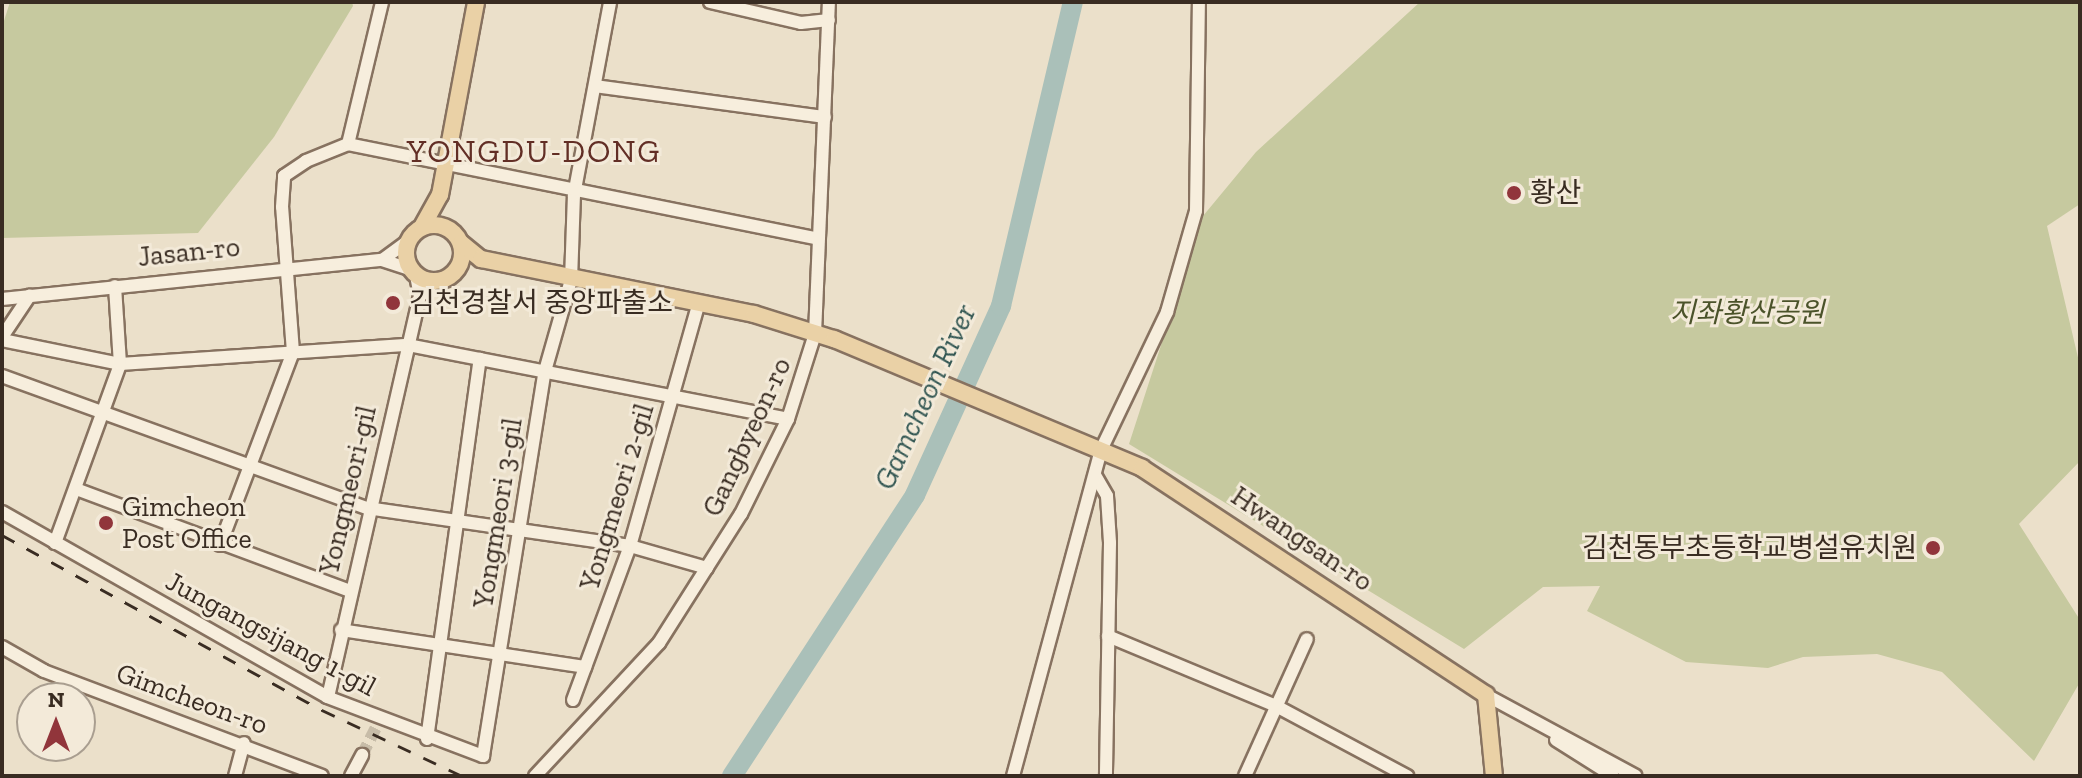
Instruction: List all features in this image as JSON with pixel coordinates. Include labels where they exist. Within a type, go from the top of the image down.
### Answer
[{"type":"main road","points":[[476,2],[440,195],[422,227],[408,241],[413,272],[434,282],[481,259]]},
{"type":"main road","points":[[440,195],[449,229],[481,259],[698,305],[815,334]]},
{"type":"main road","points":[[422,227],[449,229]]},
{"type":"main road","points":[[458,269],[461,243]]},
{"type":"main road","name":"Hwangsan-ro","points":[[815,334],[834,339],[1101,450],[1185,491],[1486,695]]},
{"type":"main road","points":[[1486,695],[1494,776]]},
{"type":"street","points":[[348,144],[382,2]]},
{"type":"street","name":"Yongmeori 3-gil","points":[[483,756],[545,371],[571,280],[574,193],[610,2]]},
{"type":"street","points":[[710,2],[801,23],[829,20]]},
{"type":"street","name":"Gangbyeon-ro","points":[[535,776],[659,643],[707,568],[788,419],[815,334],[816,238],[829,2]]},
{"type":"street","points":[[1014,776],[1101,450],[1167,312],[1196,211],[1199,2]]},
{"type":"street","points":[[595,86],[825,117]]},
{"type":"street","points":[[220,545],[293,352],[286,267],[284,176],[348,144],[445,169],[816,238]]},
{"type":"street","points":[[382,260],[408,241]]},
{"type":"street","points":[[382,260],[413,272]]},
{"type":"street","name":"Jasan-ro","points":[[2,299],[286,267],[382,260]]},
{"type":"street","name":"Yongmeori-gil","points":[[328,697],[348,590],[420,296],[413,272]]},
{"type":"street","points":[[420,296],[434,282]]},
{"type":"street","points":[[55,543],[105,416],[120,364],[115,286]]},
{"type":"street","points":[[30,295],[2,339],[120,364],[408,345],[788,419]]},
{"type":"street","name":"Yongmeori 2-gil","points":[[573,700],[630,546],[698,305]]},
{"type":"street","points":[[427,739],[480,359]]},
{"type":"street","points":[[2,376],[249,470],[367,508],[459,524],[630,546],[707,568]]},
{"type":"street","points":[[1095,475],[1107,496],[1106,776]]},
{"type":"street","points":[[76,489],[348,590]]},
{"type":"street","name":"Jungangsijang 1-gil","points":[[2,512],[378,724],[483,756]]},
{"type":"street","points":[[341,630],[501,650],[585,667]]},
{"type":"street","points":[[1108,636],[1276,706],[1410,771],[1407,776]]},
{"type":"street","points":[[1245,776],[1307,639]]},
{"type":"street","name":"Gimcheon-ro","points":[[2,647],[44,671],[244,743],[322,776]]},
{"type":"street","name":"Hwangsan-ro","points":[[1486,695],[1613,776]]},
{"type":"street","name":"Hwangsan-ro","points":[[1486,695],[1636,776]]},
{"type":"street","points":[[235,776],[244,743]]},
{"type":"street","points":[[351,776],[362,755]]},
{"type":"green space","points":[[10,2],[352,2],[353,6],[274,137],[198,233],[2,238],[2,27]]},
{"type":"green space","name":"지좌황산공원","points":[[1420,2],[2080,2],[2080,204],[2047,226],[2080,366],[2080,461],[2019,524],[2080,620],[2080,682],[2034,761],[1942,672],[1877,654],[1803,657],[1768,668],[1686,662],[1587,611],[1600,586],[1543,587],[1464,649],[1129,444],[1203,216],[1256,152]]},
{"type":"waterway","name":"Gamcheon River","points":[[732,776],[915,495],[1001,306],[1073,2]]},
{"type":"tunnel","points":[[362,755],[376,728]]},
{"type":"railway","points":[[2,535],[322,710],[462,776]]},
{"type":"place","name":"황산","points":[[1514,193]]},
{"type":"place","name":"김천경찰서 중앙파출소","points":[[393,303]]},
{"type":"place","name":"Gimcheon Post Office","points":[[106,523]]},
{"type":"place","name":"김천동부초등학교병설유치원","points":[[1933,548]]},
{"type":"district","name":"YONGDU-DONG","points":[[534,151]]}]
